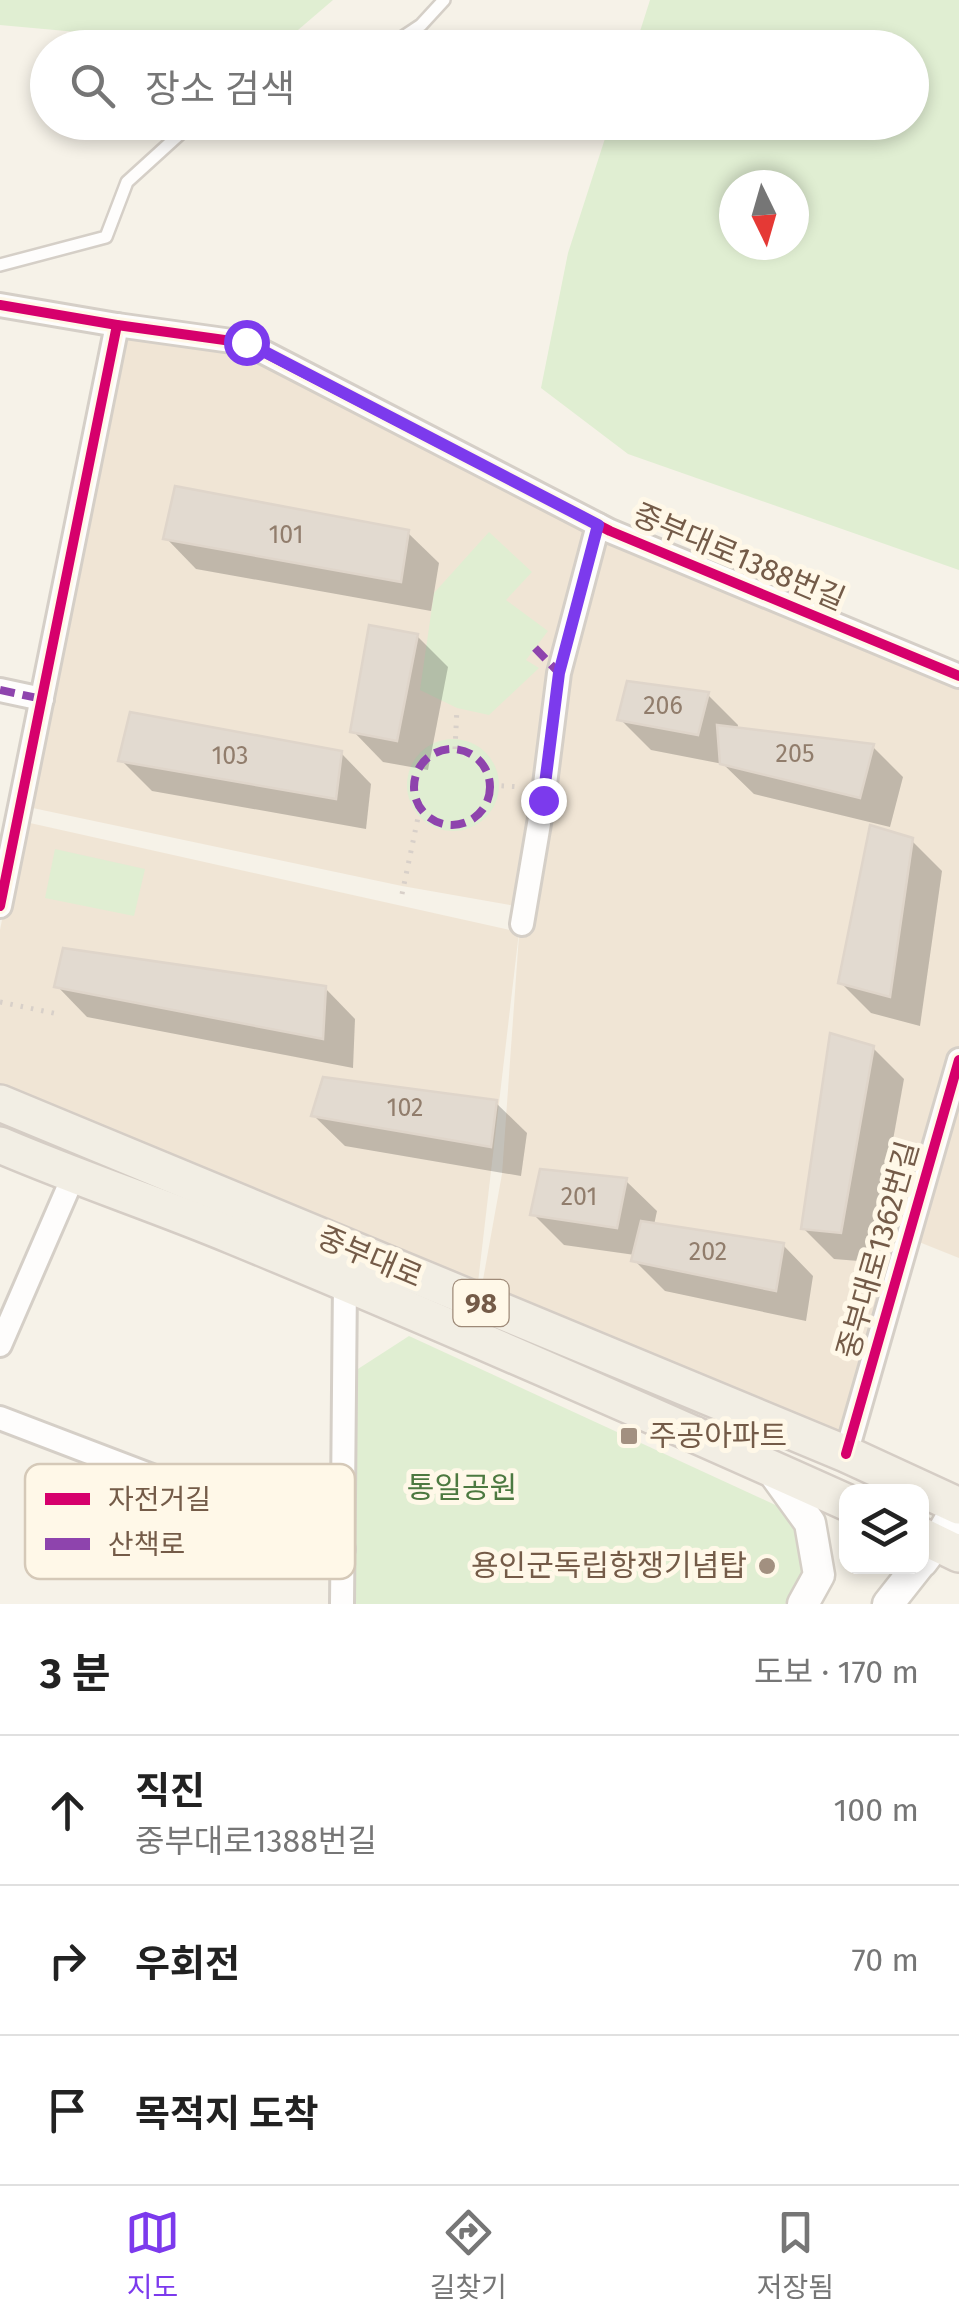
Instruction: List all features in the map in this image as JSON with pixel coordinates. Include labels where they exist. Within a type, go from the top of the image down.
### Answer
[{"type":"main road","name":"중부대로","points":[[0,1104],[846,1454],[958,1506]]},
{"type":"main road","name":"중부대로","points":[[0,1146],[345,1282],[839,1499]]},
{"type":"main road","points":[[771,1469],[810,1523],[818,1576],[803,1604]]},
{"type":"main road","points":[[888,1604],[931,1552],[958,1506]]},
{"type":"street","name":"중부대로1388번길","points":[[0,305],[117,326],[246,342],[598,525],[959,676]]},
{"type":"street","points":[[0,906],[117,326]]},
{"type":"street","points":[[522,924],[559,673],[598,525]]},
{"type":"street","points":[[0,690],[42,699]]},
{"type":"street","name":"중부대로1362번길","points":[[846,1454],[959,1060]]},
{"type":"street","points":[[0,1346],[73,1176]]},
{"type":"street","points":[[343,1464],[345,1282]]},
{"type":"street","points":[[0,1418],[119,1464]]},
{"type":"lane","points":[[414,30],[444,0]]},
{"type":"lane","points":[[0,266],[106,238],[127,182],[173,140]]},
{"type":"path","points":[[455,749],[457,708]]},
{"type":"path","points":[[490,785],[543,788]]},
{"type":"path","points":[[402,894],[420,808]]},
{"type":"path","points":[[0,1002],[58,1014]]},
{"type":"shaded area","points":[[117,325],[246,343],[598,525],[959,676],[959,1258],[909,1238],[846,1454],[479,1302],[502,1174],[521,907],[402,886],[28,807]]},
{"type":"shaded area","points":[[21,821],[519,932],[477,1291],[0,1094],[0,930]]},
{"type":"green space","points":[[0,0],[333,0],[298,30],[55,30],[0,25]]},
{"type":"green space","points":[[650,0],[959,0],[959,570],[628,454],[541,388],[568,253],[605,140],[929,140],[929,30],[640,30]]},
{"type":"green space","points":[[489,532],[532,572],[506,600],[548,631],[526,660],[539,668],[489,715],[457,708],[420,690],[434,593]]},
{"type":"green space","points":[[453,739],[470,743],[485,753],[495,768],[499,785],[495,802],[485,817],[470,827],[453,831],[436,827],[421,817],[411,802],[407,785],[411,768],[421,753],[436,743]]},
{"type":"green space","points":[[55,849],[145,869],[134,916],[45,898]]},
{"type":"green space","name":"통일공원","points":[[409,1336],[784,1509],[806,1542],[799,1584],[785,1604],[342,1604],[342,1579],[355,1579],[355,1464],[343,1464],[344,1378]]},
{"type":"building","points":[[175,486],[409,530],[401,582],[163,539]]},
{"type":"building","points":[[369,625],[418,634],[397,741],[350,732]]},
{"type":"building","points":[[627,681],[709,692],[698,735],[617,720]]},
{"type":"building","points":[[130,712],[342,751],[336,799],[118,761]]},
{"type":"building","points":[[717,725],[874,744],[860,798],[720,764]]},
{"type":"building","points":[[870,825],[913,838],[890,997],[838,983]]},
{"type":"building","points":[[63,948],[326,986],[323,1039],[54,987]]},
{"type":"building","points":[[830,1033],[874,1046],[841,1233],[801,1229]]},
{"type":"building","points":[[323,1077],[497,1100],[491,1147],[311,1116]]},
{"type":"building","points":[[540,1169],[627,1178],[617,1228],[530,1215]]},
{"type":"building","points":[[641,1221],[784,1243],[776,1291],[631,1261]]},
{"type":"marked path","points":[[535,648],[559,673]]},
{"type":"marked path","points":[[0,690],[42,699]]},
{"type":"marked path","points":[[452,749],[479,760],[490,787],[479,814],[452,825],[425,814],[414,787],[425,760],[452,749]]},
{"type":"cycle path","points":[[0,305],[246,343],[610,531],[959,676]]},
{"type":"cycle path","points":[[0,906],[117,325]]},
{"type":"cycle path","points":[[846,1454],[959,1060]]},
{"type":"place","name":"주공아파트","points":[[629,1436]]},
{"type":"place","name":"용인군독립항쟁기념탑","points":[[767,1566]]},
{"type":"route","points":[[246,342],[598,525],[559,673],[543,800]]}]
